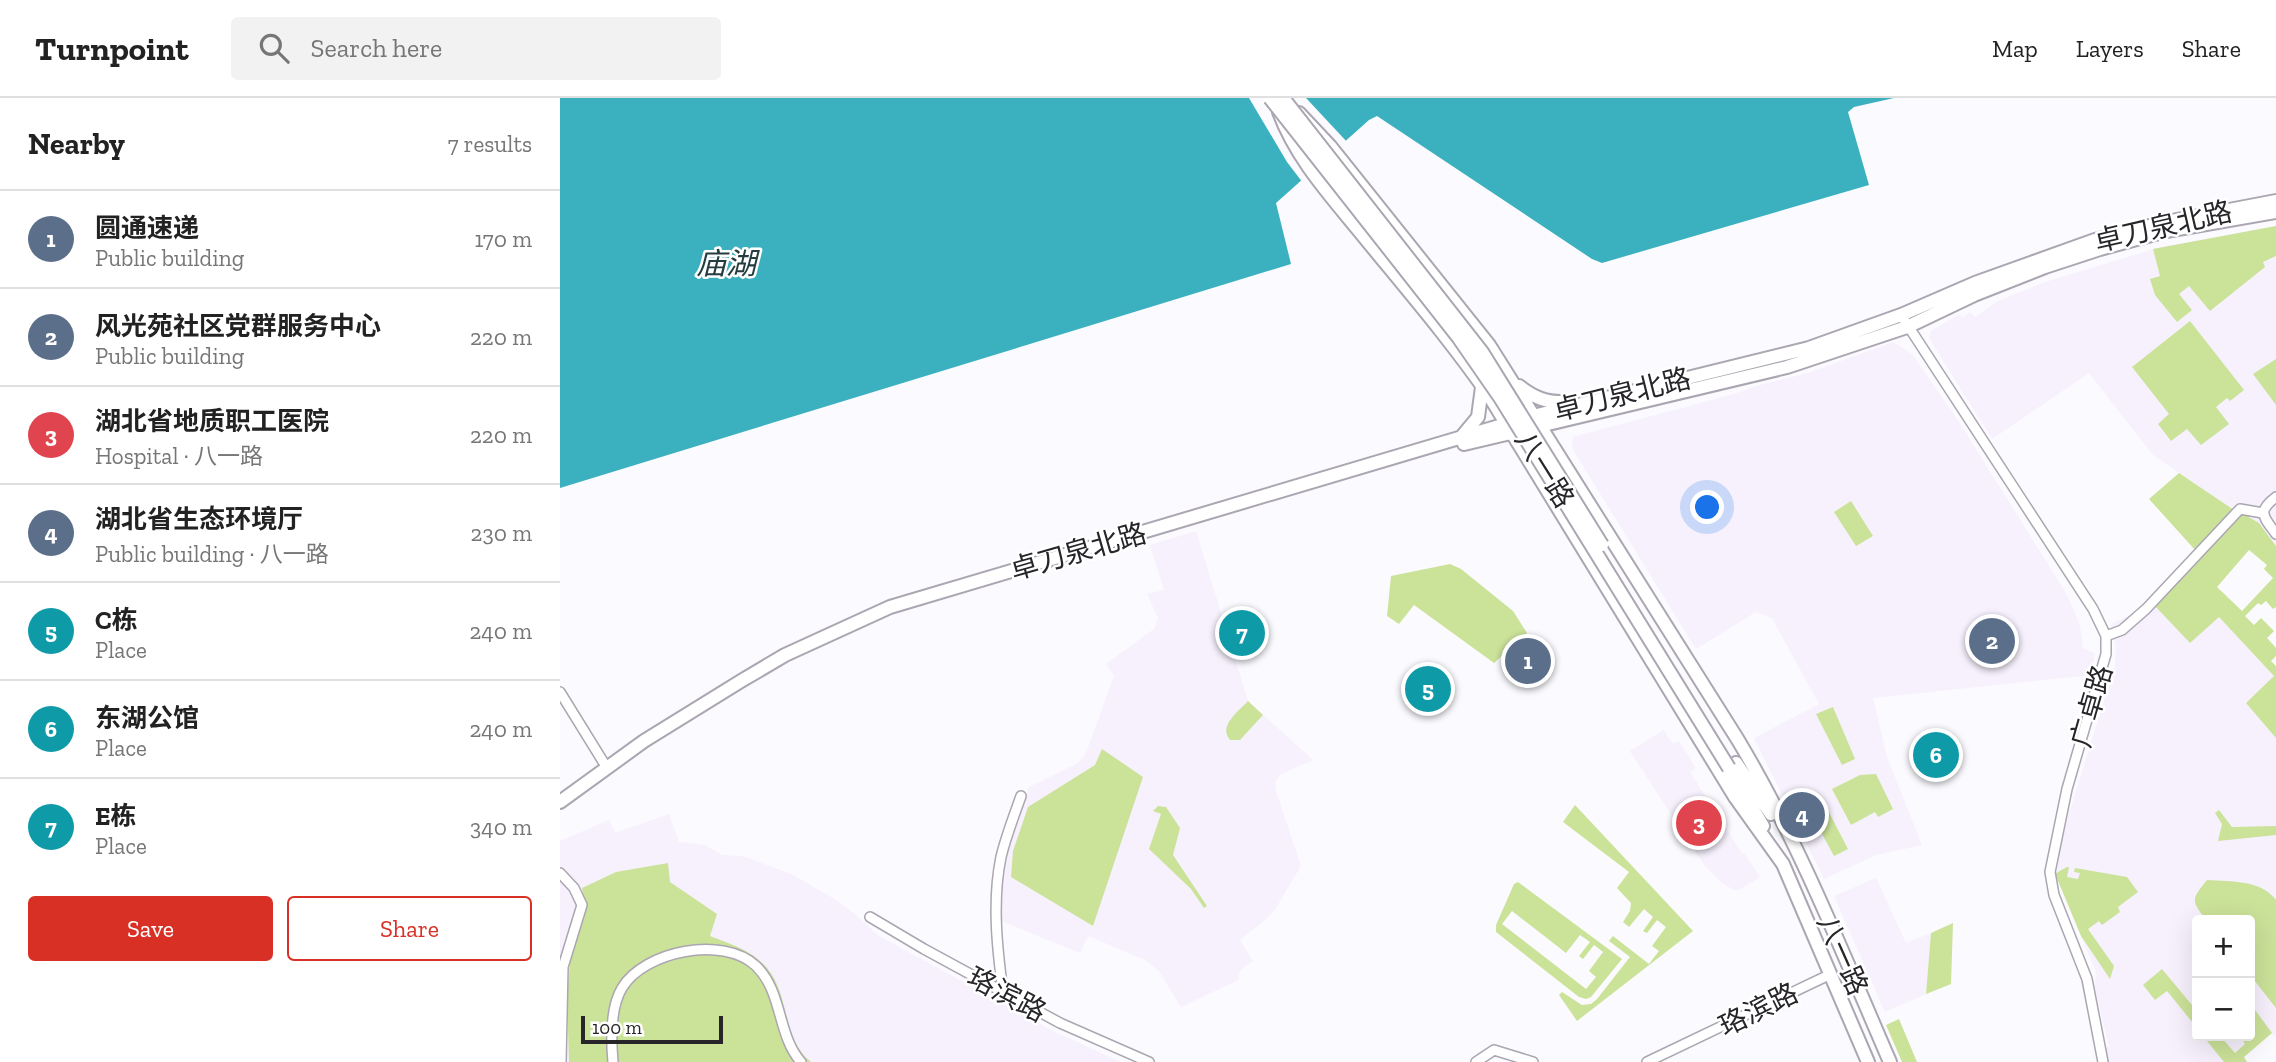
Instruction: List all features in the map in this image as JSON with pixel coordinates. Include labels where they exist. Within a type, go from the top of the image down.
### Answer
[{"type":"main road","name":"八一路","points":[[1278,100],[1308,121],[1330,146],[1497,357],[1513,382],[1755,767],[1795,849],[1890,1062]]},
{"type":"main road","name":"八一路","points":[[1278,100],[1287,133],[1309,168],[1474,374],[1510,428],[1602,584],[1735,797],[1783,864]]},
{"type":"main road","name":"八一路","points":[[1278,100],[1502,399],[1733,766],[1795,849]]},
{"type":"main road","name":"卓刀泉北路","points":[[1536,421],[1598,398],[1800,350],[1900,315],[1975,283],[2095,240],[2161,223],[2276,201]]},
{"type":"main road","name":"卓刀泉北路","points":[[848,626],[1510,428],[1787,367],[1907,327],[1981,292],[2045,267],[2166,231],[2276,212]]},
{"type":"main road","points":[[1513,382],[1546,401],[1598,398]]},
{"type":"main road","points":[[1462,436],[1478,417],[1482,386]]},
{"type":"main road","name":"卓刀泉北路","points":[[560,802],[644,741],[752,674],[870,614],[1462,436],[1510,428]]},
{"type":"main road","points":[[1602,584],[1629,568]]},
{"type":"main road","name":"八一路","points":[[1733,766],[1783,864],[1868,1062]]},
{"type":"street","name":"广卓路","points":[[1900,315],[2093,609],[2106,636],[2105,662],[2067,789],[2050,872],[2054,895],[2087,979],[2103,1062]]},
{"type":"street","points":[[2276,498],[2265,506],[2263,513],[2276,534]]},
{"type":"street","points":[[2106,636],[2122,630],[2146,609],[2240,509],[2263,513]]},
{"type":"street","points":[[560,692],[607,768]]},
{"type":"street","points":[[1003,992],[996,926],[999,877],[1006,839],[1021,796]]},
{"type":"street","points":[[560,873],[574,888],[582,905],[563,967],[561,1062]]},
{"type":"street","name":"珞滨路","points":[[870,916],[924,949],[1060,1023],[1149,1062]]},
{"type":"street","points":[[613,1062],[612,1036],[616,1003],[628,980],[662,959],[702,948],[733,953],[758,968],[772,989],[788,1044],[801,1062]]},
{"type":"street","name":"珞滨路","points":[[1647,1062],[1831,974]]},
{"type":"street","points":[[1476,1062],[1494,1050],[1533,1062]]},
{"type":"shaded area","points":[[2276,226],[2276,546],[2259,523],[2234,510],[2153,455],[2089,373],[1992,439],[1929,338],[1931,331],[1959,314],[1962,318],[1970,312],[1975,317],[1998,301],[2045,282],[2161,247]]},
{"type":"shaded area","points":[[1893,342],[1912,354],[1957,419],[2067,595],[2080,625],[2083,648],[2095,654],[2091,675],[1873,698],[1887,757],[1922,845],[1876,855],[1824,879],[1754,738],[1819,704],[1772,618],[1756,612],[1696,649],[1572,448],[1573,437],[1808,373]]},
{"type":"shaded area","points":[[1196,531],[1248,701],[1313,760],[1281,774],[1276,780],[1275,788],[1301,866],[1276,908],[1240,940],[1253,961],[1240,970],[1238,980],[1181,1007],[1159,971],[1145,960],[1088,936],[1080,953],[999,920],[1008,850],[1029,787],[1078,763],[1086,753],[1114,676],[1106,664],[1154,629],[1158,618],[1147,594],[1164,590],[1150,545]]},
{"type":"shaded area","points":[[2149,601],[2219,617],[2275,677],[2246,703],[2276,738],[2276,1037],[2271,1033],[2244,1057],[2247,1062],[2108,1062],[2106,1049],[2109,1046],[2095,988],[2096,972],[2056,876],[2061,840],[2115,665],[2116,649],[2111,624],[2133,614]]},
{"type":"shaded area","points":[[1664,730],[1673,744],[1679,741],[1696,768],[1690,772],[1742,854],[1744,853],[1760,877],[1739,890],[1722,883],[1704,865],[1630,751]]},
{"type":"shaded area","points":[[669,814],[679,842],[705,845],[722,855],[743,856],[791,874],[833,898],[879,936],[1055,1032],[1121,1062],[560,1062],[560,841],[609,820],[615,833]]},
{"type":"shaded area","points":[[1876,878],[1906,943],[1931,933],[1926,994],[1885,1012],[1834,896]]},
{"type":"green space","points":[[2276,226],[2276,256],[2263,262],[2265,267],[2210,311],[2189,286],[2179,294],[2192,310],[2177,322],[2155,295],[2150,279],[2160,276],[2153,249]]},
{"type":"green space","points":[[2190,321],[2244,390],[2230,401],[2227,398],[2216,407],[2229,424],[2201,445],[2187,429],[2171,441],[2158,424],[2169,414],[2132,367]]},
{"type":"green space","points":[[2276,359],[2276,405],[2253,374]]},
{"type":"green space","points":[[2179,473],[2234,510],[2196,551],[2149,499]]},
{"type":"green space","points":[[1851,501],[1873,536],[1856,546],[1834,512]]},
{"type":"green space","points":[[2240,512],[2259,523],[2276,546],[2276,607],[2273,609],[2266,601],[2261,605],[2258,603],[2245,616],[2254,625],[2261,618],[2274,631],[2267,638],[2276,648],[2276,656],[2271,661],[2276,666],[2276,738],[2246,703],[2274,676],[2219,617],[2190,643],[2154,605]],"holes":[[[2249,550],[2267,565],[2264,569],[2273,578],[2242,611],[2217,587]]]},
{"type":"green space","points":[[1450,564],[1461,569],[1513,611],[1527,633],[1494,663],[1414,605],[1399,624],[1387,616],[1391,576]]},
{"type":"green space","points":[[1248,701],[1263,715],[1240,740],[1230,740],[1226,730],[1228,724]]},
{"type":"green space","points":[[1833,707],[1855,759],[1842,765],[1816,714]]},
{"type":"green space","points":[[1102,749],[1143,777],[1093,926],[1011,877],[1013,851],[1028,807],[1095,765]]},
{"type":"green space","points":[[1876,774],[1893,809],[1878,817],[1875,812],[1851,825],[1832,789],[1860,775]]},
{"type":"green space","points":[[1820,795],[1848,849],[1834,856],[1814,819],[1818,816],[1812,804],[1806,807],[1804,803]]},
{"type":"green space","points":[[1575,805],[1693,931],[1577,1021],[1559,995],[1562,992],[1582,1005],[1591,1004],[1597,999],[1630,957],[1609,941],[1613,936],[1649,964],[1659,951],[1652,946],[1666,927],[1657,920],[1647,933],[1643,931],[1653,917],[1644,909],[1629,927],[1623,922],[1630,911],[1631,903],[1617,888],[1629,872],[1563,822]]},
{"type":"green space","points":[[1158,806],[1166,807],[1180,828],[1173,855],[1207,906],[1204,908],[1191,889],[1149,849],[1161,814],[1153,811]]},
{"type":"green space","points":[[2219,810],[2232,827],[2276,826],[2276,835],[2218,841],[2222,824],[2215,813]]},
{"type":"green space","points":[[668,863],[670,882],[717,914],[710,936],[748,952],[767,968],[780,991],[795,1041],[811,1062],[569,1062],[567,997],[571,950],[586,909],[582,888],[616,872]]},
{"type":"green space","points":[[2067,867],[2067,877],[2078,879],[2080,873],[2074,872],[2075,868],[2127,877],[2138,892],[2118,907],[2120,912],[2102,925],[2099,921],[2088,929],[2114,966],[2110,979],[2081,936],[2056,876],[2056,873]]},
{"type":"green space","points":[[2207,880],[2235,882],[2262,888],[2276,900],[2276,1008],[2255,981],[2255,915],[2203,915],[2195,900]]},
{"type":"green space","points":[[1518,882],[1622,959],[1591,997],[1579,997],[1496,932],[1496,925],[1514,884]],"holes":[[[1512,911],[1566,953],[1580,935],[1590,942],[1579,956],[1583,959],[1594,945],[1603,952],[1589,971],[1596,977],[1586,989],[1502,924]]]},
{"type":"green space","points":[[1953,923],[1951,984],[1926,994],[1931,933]]},
{"type":"green space","points":[[2162,969],[2192,1005],[2192,1022],[2167,991],[2155,1000],[2143,985]]},
{"type":"green space","points":[[2255,1010],[2272,1033],[2244,1057],[2247,1062],[2224,1062],[2207,1041],[2224,1041],[2235,1053],[2245,1044],[2243,1041],[2255,1041]]},
{"type":"green space","points":[[1899,1019],[1917,1062],[1902,1062],[1886,1025]]},
{"type":"water","name":"庙湖","points":[[560,98],[1894,98],[1854,107],[1848,112],[1869,185],[1602,263],[1592,259],[1377,116],[1369,120],[1276,203],[1291,264],[560,488]]},
{"type":"pier","points":[[1249,98],[1306,98],[1348,143],[1303,183],[1287,162]]},
{"type":"place","name":"E栋","points":[[1242,633]]},
{"type":"place","name":"风光苑社区党群服务中心","points":[[1992,641]]},
{"type":"place","name":"圆通速递","points":[[1528,661]]},
{"type":"place","name":"C栋","points":[[1428,689]]},
{"type":"place","name":"东湖公馆","points":[[1936,755]]},
{"type":"place","name":"湖北省生态环境厅","points":[[1802,815]]},
{"type":"place","name":"湖北省地质职工医院","points":[[1699,823]]}]
